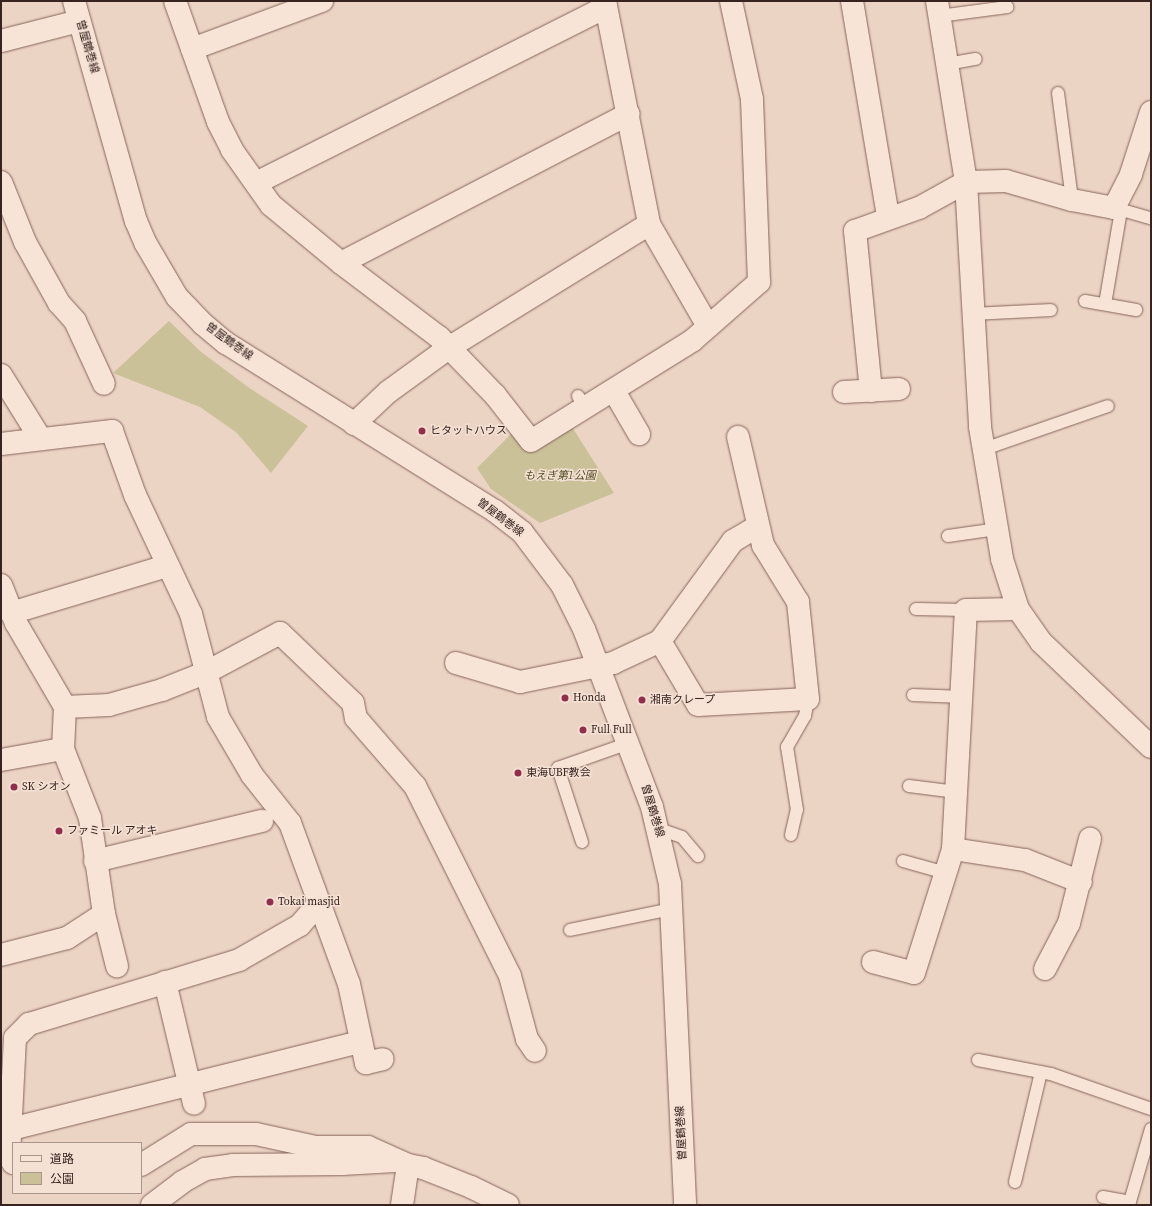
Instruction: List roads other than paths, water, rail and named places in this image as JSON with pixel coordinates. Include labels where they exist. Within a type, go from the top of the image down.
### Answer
[{"type":"street","points":[[175,1],[218,122],[232,150],[271,205],[341,263],[450,347],[495,396],[531,440],[582,402],[614,391],[693,340],[759,282],[752,98],[731,1]]},
{"type":"street","points":[[192,49],[322,1]]},
{"type":"street","points":[[852,1],[888,217]]},
{"type":"street","points":[[256,183],[605,4],[629,114],[649,224],[708,326]]},
{"type":"street","points":[[938,9],[966,182],[980,427],[1002,559],[1018,609],[1041,642],[1151,747]]},
{"type":"street","points":[[1,41],[77,11]]},
{"type":"street","name":"曽屋鶴巻線","points":[[77,11],[136,221],[146,244],[177,297],[226,343],[495,512],[522,532],[562,585],[598,666],[629,743],[658,829],[670,884],[685,1205]]},
{"type":"street","points":[[871,391],[855,231],[888,217],[919,208],[966,182],[1006,181],[1072,200],[1118,209],[1151,112]]},
{"type":"street","points":[[341,263],[629,114]]},
{"type":"street","points":[[1,182],[25,242],[59,303],[75,321],[104,384]]},
{"type":"street","points":[[354,424],[388,392],[450,347],[649,224]]},
{"type":"street","points":[[1,375],[40,438]]},
{"type":"street","points":[[844,392],[899,389]]},
{"type":"street","points":[[614,391],[639,434]]},
{"type":"street","points":[[1,444],[40,438],[112,431],[136,495],[167,566],[191,614],[205,673],[218,717],[252,775],[290,823],[349,984],[366,1063],[383,1059]]},
{"type":"street","points":[[660,641],[698,705],[808,699],[798,602],[763,545],[738,437]]},
{"type":"street","points":[[456,663],[520,682],[614,663],[660,641],[734,541],[758,526]]},
{"type":"street","points":[[11,613],[167,566]]},
{"type":"street","points":[[1,586],[11,613],[66,707],[63,749],[90,818],[95,862],[104,914],[117,966]]},
{"type":"street","points":[[873,962],[914,973],[953,849],[963,697],[966,610],[1018,609]]},
{"type":"street","points":[[66,707],[109,705],[162,690],[205,673],[280,633],[353,704],[356,718],[415,786],[510,976],[527,1039],[535,1051]]},
{"type":"street","points":[[1,760],[63,749]]},
{"type":"street","points":[[95,862],[262,821]]},
{"type":"street","points":[[1046,969],[1069,922],[1081,882],[1090,839]]},
{"type":"street","points":[[953,849],[1025,860],[1081,882]]},
{"type":"street","points":[[12,1161],[9,1156],[15,1038],[29,1024],[239,960],[300,925],[320,902]]},
{"type":"street","points":[[1,955],[67,938],[104,914]]},
{"type":"street","points":[[165,982],[191,1094]]},
{"type":"street","points":[[10,1129],[191,1094],[361,1042]]},
{"type":"street","points":[[142,1164],[184,1137],[200,1133],[256,1134],[316,1146],[368,1147],[450,1179],[508,1205]]},
{"type":"street","points":[[162,1202],[205,1168],[233,1165],[342,1164],[391,1155]]},
{"type":"street","points":[[391,1155],[402,1205]]},
{"type":"lane","points":[[938,9],[1007,7]]},
{"type":"lane","points":[[947,64],[976,59]]},
{"type":"lane","points":[[1058,93],[1072,200]]},
{"type":"lane","points":[[1105,304],[1118,209],[1151,218]]},
{"type":"lane","points":[[1086,301],[1136,310]]},
{"type":"lane","points":[[974,314],[1052,310]]},
{"type":"lane","points":[[984,449],[1108,406]]},
{"type":"lane","points":[[948,536],[997,529]]},
{"type":"lane","points":[[916,609],[966,610]]},
{"type":"lane","points":[[913,695],[963,697]]},
{"type":"lane","points":[[791,835],[797,810],[787,747],[805,716],[808,699]]},
{"type":"lane","points":[[582,842],[558,768],[629,743]]},
{"type":"lane","points":[[909,786],[957,792]]},
{"type":"lane","points":[[658,829],[682,837],[698,856]]},
{"type":"lane","points":[[903,861],[946,873]]},
{"type":"lane","points":[[570,930],[671,909]]},
{"type":"lane","points":[[978,1060],[1041,1072],[1151,1108]]},
{"type":"lane","points":[[1015,1182],[1041,1072]]},
{"type":"lane","points":[[1103,1197],[1130,1204],[1151,1129]]},
{"type":"place","name":"ヒタットハウス","points":[[422,431]]},
{"type":"place","name":"Honda","points":[[565,698]]},
{"type":"place","name":"湘南クレープ","points":[[642,700]]},
{"type":"place","name":"Full Full","points":[[583,730]]},
{"type":"place","name":"東海UBF教会","points":[[518,773]]},
{"type":"place","name":"SK シオン","points":[[14,787]]},
{"type":"place","name":"ファミール アオキ","points":[[59,831]]},
{"type":"place","name":"Tokai masjid","points":[[270,902]]},
{"type":"park label","name":"もえぎ第1公園","points":[[560,476]]}]
